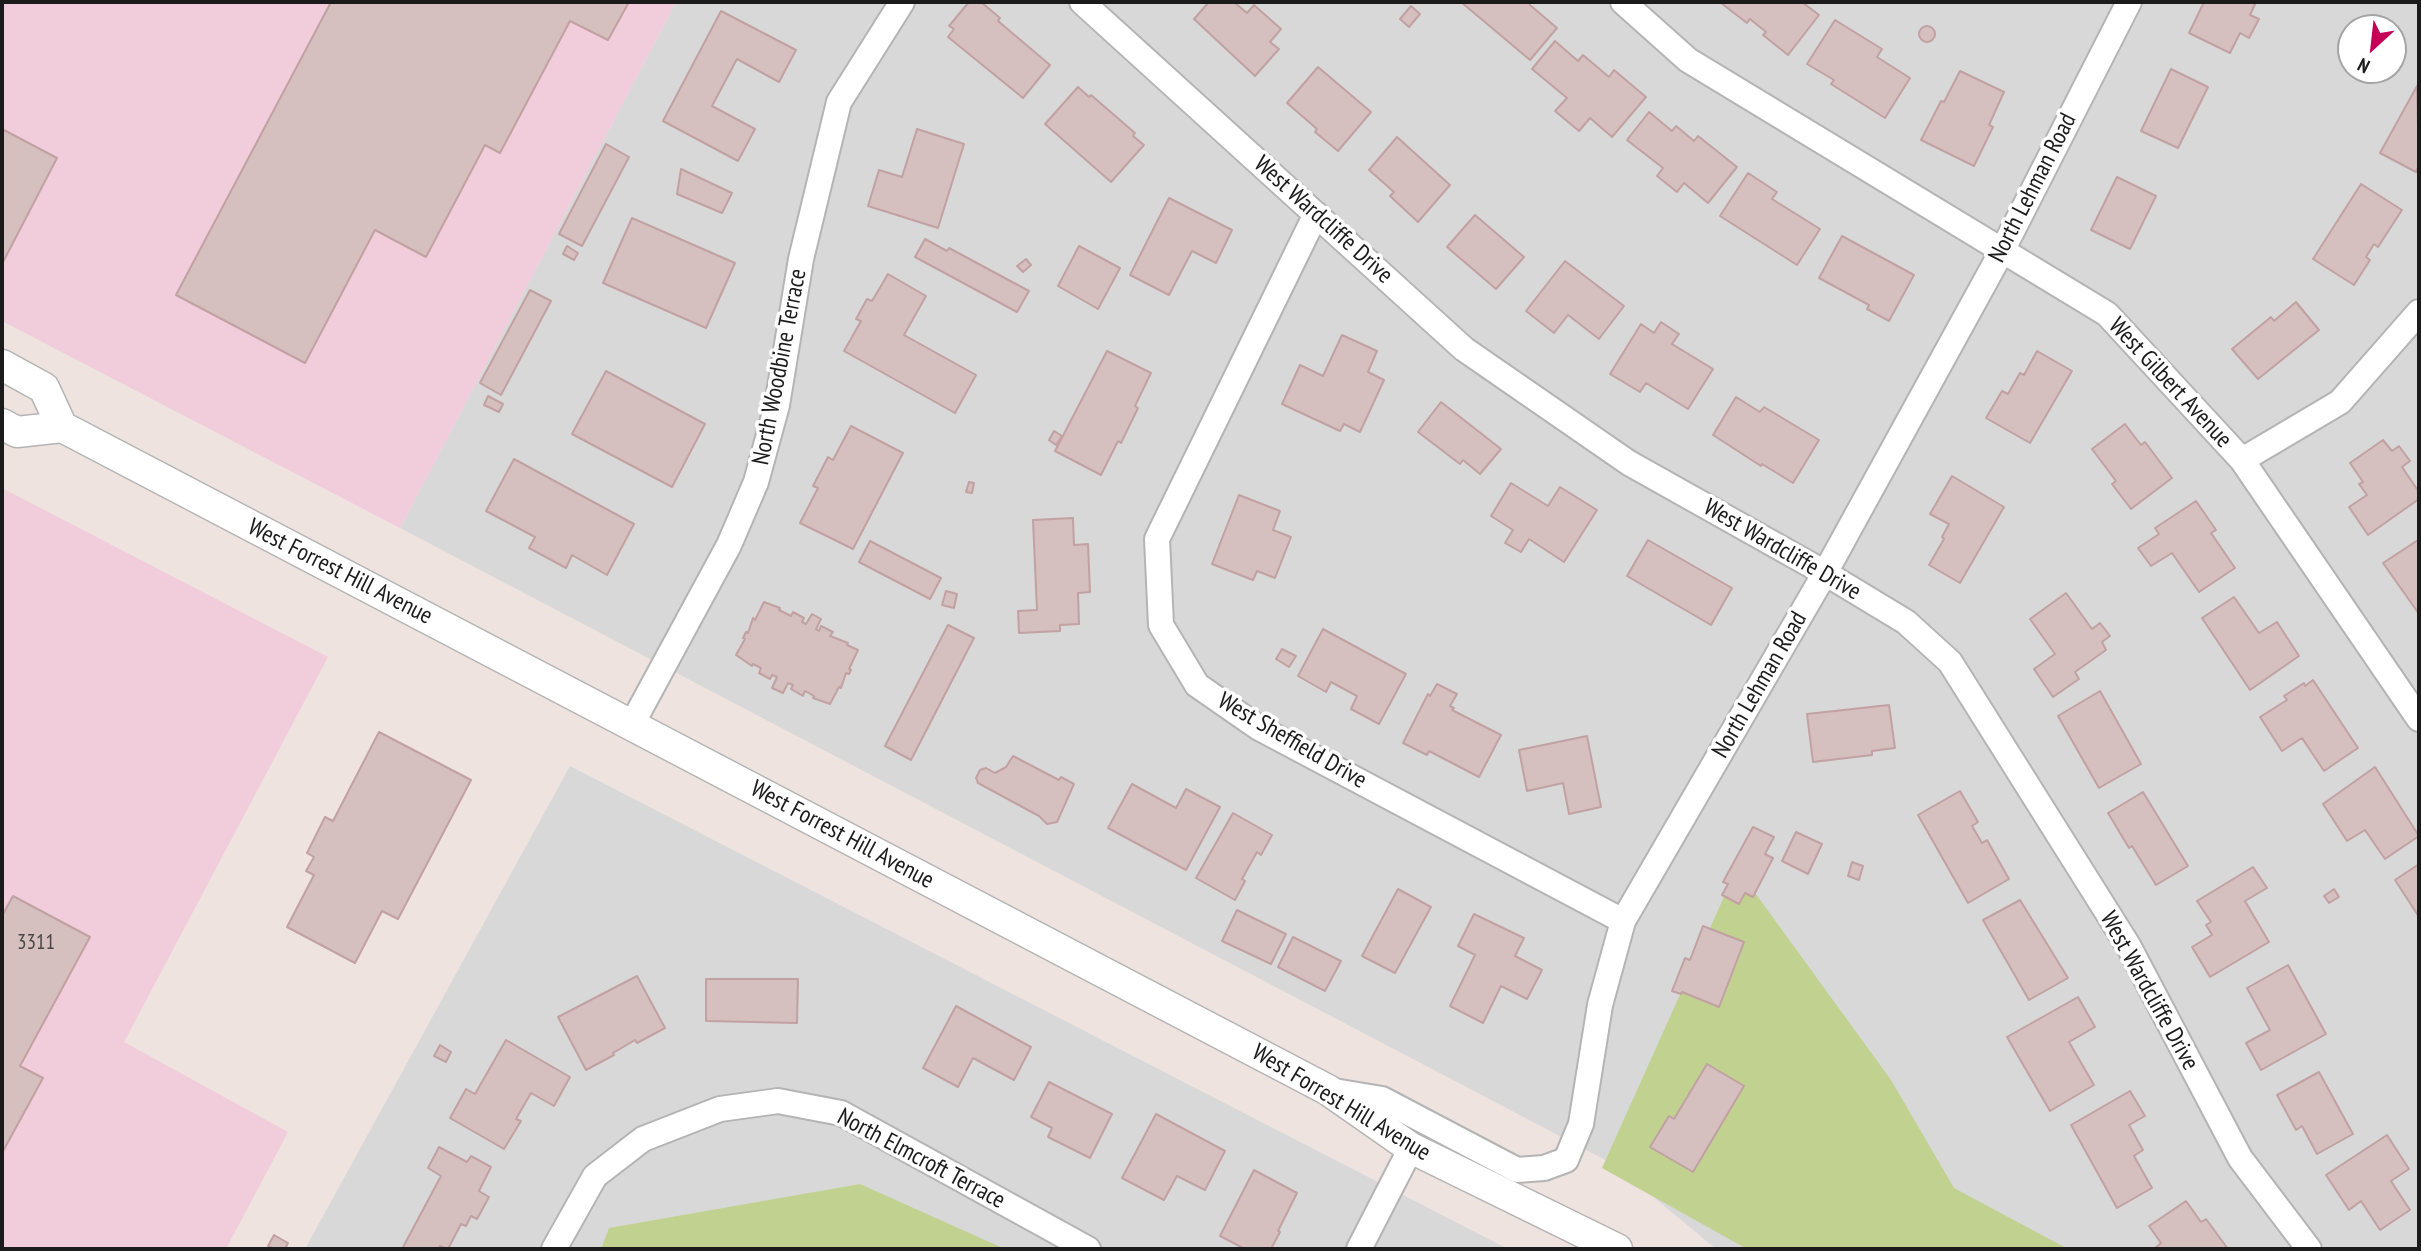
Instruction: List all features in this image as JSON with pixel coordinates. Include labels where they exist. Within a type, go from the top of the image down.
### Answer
[{"type":"street","name":"North Woodbine Terrace","points":[[632,724],[729,545],[756,482],[777,405],[801,259],[839,102],[902,2]]},
{"type":"street","name":"West Wardcliffe Drive","points":[[1082,2],[1464,349],[1629,463],[1825,573],[1906,622],[1950,662],[2129,947],[2239,1158],[2309,1249]]},
{"type":"street","name":"West Gilbert Avenue","points":[[1623,2],[1688,60],[2107,314],[2242,460],[2419,719]]},
{"type":"street","name":"North Lehman Road","points":[[1328,1090],[1382,1099],[1517,1170],[1544,1168],[1566,1160],[1581,1124],[1600,1005],[1623,921],[1825,573],[2001,251],[2129,2]]},
{"type":"street","name":"West Sheffield Drive","points":[[1316,214],[1157,539],[1161,625],[1197,685],[1259,728],[1623,921]]},
{"type":"street","points":[[2242,460],[2340,402],[2419,312]]},
{"type":"street","points":[[2,365],[44,387],[62,427],[17,432],[2,424]]},
{"type":"street","name":"West Forrest Hill Avenue","points":[[62,427],[1328,1090],[1411,1148],[1617,1249]]},
{"type":"street","name":"North Elmcroft Terrace","points":[[554,1249],[595,1175],[643,1139],[720,1110],[778,1101],[841,1113],[1088,1249]]},
{"type":"street","points":[[1359,1249],[1411,1148]]},
{"type":"shaded area","points":[[2,2],[676,2],[400,528],[2,321]]},
{"type":"shaded area","points":[[676,2],[2419,2],[2419,1249],[1716,1249],[1615,1165],[400,528]]},
{"type":"shaded area","points":[[2,488],[328,657],[124,1042],[288,1132],[226,1249],[2,1249]]},
{"type":"shaded area","points":[[570,766],[1508,1249],[305,1249]]},
{"type":"green space","points":[[1737,868],[1891,1080],[1954,1188],[2068,1249],[1747,1249],[1602,1168]]},
{"type":"green space","points":[[860,1184],[1005,1249],[601,1249],[609,1228]]},
{"type":"building","points":[[331,2],[629,2],[608,40],[570,21],[500,153],[485,145],[426,257],[375,230],[305,363],[176,295]]},
{"type":"building","points":[[969,2],[981,2],[1000,18],[998,21],[1050,65],[1023,98],[948,37],[954,29],[949,26]]},
{"type":"building","points":[[1209,2],[1234,2],[1247,13],[1254,5],[1281,29],[1270,42],[1279,49],[1255,76],[1194,19]]},
{"type":"building","points":[[1461,2],[1530,2],[1530,5],[1557,28],[1530,60]]},
{"type":"building","points":[[1722,2],[1802,2],[1819,15],[1788,55],[1763,35],[1766,32],[1750,19],[1747,23]]},
{"type":"building","points":[[2204,2],[2256,2],[2250,15],[2259,19],[2249,38],[2240,33],[2230,53],[2189,33]]},
{"type":"building","points":[[1411,6],[1420,14],[1409,27],[1400,19]]},
{"type":"building","points":[[721,11],[796,50],[779,82],[737,59],[712,106],[755,129],[738,161],[663,121]]},
{"type":"building","points":[[1835,20],[1882,49],[1877,57],[1910,78],[1885,118],[1831,84],[1834,80],[1807,64]]},
{"type":"building","points":[[1927,26],[1933,28],[1933,40],[1927,42],[1921,40],[1919,34],[1921,28]]},
{"type":"building","points":[[1555,41],[1578,61],[1583,55],[1609,77],[1614,70],[1646,97],[1612,137],[1590,118],[1579,131],[1555,111],[1567,98],[1532,69]]},
{"type":"building","points":[[1318,67],[1371,112],[1338,151],[1287,103]]},
{"type":"building","points":[[2171,69],[2208,87],[2178,148],[2141,131]]},
{"type":"building","points":[[1960,71],[2004,92],[1989,125],[1993,127],[1974,166],[1921,140]]},
{"type":"building","points":[[2417,86],[2419,165],[2416,172],[2380,153]]},
{"type":"building","points":[[1078,87],[1135,133],[1133,136],[1144,145],[1111,182],[1045,124]]},
{"type":"building","points":[[1649,112],[1672,131],[1676,126],[1694,141],[1698,136],[1737,167],[1708,203],[1684,183],[1677,192],[1657,176],[1663,168],[1627,140]]},
{"type":"building","points":[[2,129],[57,158],[2,264]]},
{"type":"building","points":[[917,129],[964,144],[938,228],[868,206],[879,170],[902,177]]},
{"type":"building","points":[[1397,137],[1450,185],[1418,222],[1390,196],[1394,192],[1369,170]]},
{"type":"building","points":[[606,144],[629,157],[582,246],[559,234]]},
{"type":"building","points":[[681,169],[732,193],[722,213],[677,194]]},
{"type":"building","points":[[1748,173],[1777,192],[1772,199],[1820,229],[1797,265],[1720,216]]},
{"type":"building","points":[[2117,177],[2156,196],[2130,249],[2091,230]]},
{"type":"building","points":[[2361,184],[2402,210],[2378,247],[2374,244],[2366,257],[2370,260],[2354,285],[2313,259]]},
{"type":"building","points":[[1169,198],[1232,230],[1216,263],[1192,251],[1169,295],[1130,275]]},
{"type":"building","points":[[1475,215],[1524,257],[1496,289],[1447,247]]},
{"type":"building","points":[[632,218],[735,263],[706,328],[603,283]]},
{"type":"building","points":[[1842,236],[1914,275],[1889,321],[1867,309],[1869,305],[1819,278]]},
{"type":"building","points":[[925,239],[947,251],[949,248],[1029,291],[1017,312],[915,257]]},
{"type":"building","points":[[567,246],[578,253],[574,260],[563,254]]},
{"type":"building","points":[[1079,246],[1120,268],[1098,309],[1058,286]]},
{"type":"building","points":[[1026,259],[1031,265],[1023,272],[1017,266]]},
{"type":"building","points":[[1565,261],[1624,306],[1599,339],[1568,315],[1554,333],[1526,311]]},
{"type":"building","points":[[888,274],[926,296],[904,335],[976,375],[955,413],[844,351],[861,321],[856,319],[867,299],[872,301]]},
{"type":"building","points":[[530,290],[551,301],[501,395],[480,383]]},
{"type":"building","points":[[2296,302],[2319,330],[2258,379],[2232,349],[2271,317],[2274,321]]},
{"type":"building","points":[[1661,322],[1679,334],[1672,344],[1713,369],[1688,409],[1646,383],[1640,392],[1610,374],[1641,324],[1654,333]]},
{"type":"building","points":[[1342,335],[1377,351],[1368,372],[1384,380],[1360,432],[1344,424],[1340,431],[1282,404],[1300,365],[1323,376]]},
{"type":"building","points":[[1107,351],[1151,373],[1121,443],[1118,441],[1101,475],[1055,451]]},
{"type":"building","points":[[2037,351],[2072,371],[2030,443],[1986,418],[2002,391],[2008,394],[2020,373],[2024,375]]},
{"type":"building","points":[[606,371],[705,424],[672,487],[572,434]]},
{"type":"building","points":[[488,396],[503,404],[499,412],[484,405]]},
{"type":"building","points":[[1736,397],[1760,412],[1764,407],[1819,440],[1793,483],[1713,435]]},
{"type":"building","points":[[1441,402],[1501,449],[1480,474],[1463,460],[1460,464],[1418,432]]},
{"type":"building","points":[[2125,424],[2141,445],[2145,442],[2172,478],[2131,509],[2112,484],[2116,481],[2092,449]]},
{"type":"building","points":[[851,426],[903,453],[853,549],[800,523],[818,488],[813,486],[828,457],[833,460]]},
{"type":"building","points":[[1054,431],[1062,436],[1056,445],[1049,440]]},
{"type":"building","points":[[2383,440],[2392,451],[2399,446],[2410,461],[2402,467],[2419,492],[2419,499],[2368,535],[2349,507],[2367,495],[2359,484],[2363,482],[2350,463]]},
{"type":"building","points":[[514,459],[634,524],[607,575],[572,555],[566,568],[529,548],[535,537],[486,511]]},
{"type":"building","points":[[1952,476],[2004,507],[1960,583],[1929,565],[1949,524],[1930,514]]},
{"type":"building","points":[[969,482],[974,483],[972,493],[966,492]]},
{"type":"building","points":[[1511,483],[1548,506],[1560,487],[1597,510],[1564,562],[1529,539],[1521,552],[1505,543],[1513,530],[1491,516]]},
{"type":"building","points":[[1239,495],[1280,511],[1273,530],[1291,537],[1275,578],[1257,571],[1253,580],[1212,564]]},
{"type":"building","points":[[2196,501],[2216,530],[2211,533],[2235,568],[2199,592],[2172,553],[2151,566],[2138,548],[2159,534],[2155,528]]},
{"type":"building","points":[[1073,518],[1074,545],[1088,544],[1090,592],[1078,593],[1079,624],[1060,625],[1060,631],[1019,633],[1018,611],[1037,610],[1033,520]]},
{"type":"building","points":[[1648,540],[1732,588],[1711,625],[1627,576]]},
{"type":"building","points":[[2418,540],[2419,542],[2419,614],[2383,563]]},
{"type":"building","points":[[870,541],[941,578],[930,599],[859,562]]},
{"type":"building","points":[[946,591],[957,594],[954,608],[942,605]]},
{"type":"building","points":[[2066,593],[2092,629],[2100,623],[2110,636],[2102,642],[2106,650],[2075,672],[2079,679],[2053,697],[2034,669],[2055,654],[2030,619]]},
{"type":"building","points":[[2234,597],[2259,633],[2277,622],[2299,656],[2250,690],[2202,618]]},
{"type":"building","points":[[764,602],[791,616],[793,612],[804,618],[802,622],[806,624],[812,614],[821,619],[816,629],[819,631],[821,626],[833,632],[830,636],[858,650],[849,674],[846,673],[841,688],[839,687],[830,704],[813,698],[814,696],[805,691],[803,696],[791,689],[793,685],[788,683],[783,693],[772,688],[777,677],[772,675],[770,679],[759,673],[761,668],[753,664],[752,666],[736,655],[753,618],[755,620]]},
{"type":"building","points":[[948,625],[974,638],[911,760],[885,746]]},
{"type":"building","points":[[1323,629],[1406,674],[1379,724],[1351,709],[1357,696],[1331,682],[1326,692],[1298,676]]},
{"type":"building","points":[[1282,649],[1296,656],[1289,667],[1276,659]]},
{"type":"building","points":[[2313,680],[2358,748],[2324,771],[2302,738],[2282,751],[2260,717],[2287,700],[2284,696]]},
{"type":"building","points":[[1437,684],[1457,694],[1450,706],[1454,708],[1452,710],[1501,735],[1479,777],[1429,751],[1427,755],[1403,743],[1428,694],[1430,696]]},
{"type":"building","points":[[2100,691],[2141,764],[2099,788],[2058,716]]},
{"type":"building","points":[[1889,705],[1895,748],[1872,751],[1872,755],[1813,762],[1807,714]]},
{"type":"building","points":[[379,732],[471,780],[398,919],[382,911],[355,963],[287,927],[314,875],[306,871],[314,857],[307,853],[325,817],[333,821]]},
{"type":"building","points":[[1587,736],[1601,807],[1569,814],[1563,783],[1527,791],[1519,750]]},
{"type":"building","points":[[1013,756],[1059,780],[1061,777],[1074,784],[1057,822],[1047,824],[1039,816],[978,783],[976,778],[980,770],[986,768],[995,773],[1006,767]]},
{"type":"building","points":[[2375,767],[2419,836],[2385,859],[2365,830],[2347,841],[2323,804]]},
{"type":"building","points":[[1132,784],[1176,808],[1186,789],[1220,807],[1186,870],[1108,828]]},
{"type":"building","points":[[1960,791],[1978,822],[1972,826],[1982,843],[1987,840],[2009,879],[1968,903],[1918,815]]},
{"type":"building","points":[[2143,792],[2188,866],[2156,885],[2108,813]]},
{"type":"building","points":[[1233,813],[1272,835],[1261,855],[1257,852],[1242,879],[1245,881],[1235,900],[1196,878]]},
{"type":"building","points":[[1753,827],[1774,837],[1765,854],[1773,858],[1753,897],[1745,893],[1739,904],[1722,895],[1728,884],[1723,882]]},
{"type":"building","points":[[1796,832],[1822,844],[1808,874],[1782,861]]},
{"type":"building","points":[[1852,862],[1863,866],[1859,880],[1848,876]]},
{"type":"building","points":[[2419,864],[2419,917],[2395,880]]},
{"type":"building","points":[[2253,867],[2267,888],[2245,901],[2269,942],[2210,977],[2192,947],[2212,935],[2206,925],[2211,922],[2197,901]]},
{"type":"building","points":[[1398,889],[1431,907],[1395,973],[1362,956]]},
{"type":"building","points":[[2334,889],[2339,897],[2329,903],[2324,896]]},
{"type":"building","points":[[13,896],[90,937],[20,1066],[43,1078],[2,1153],[2,916]]},
{"type":"building","points":[[2020,900],[2068,978],[2029,1000],[1983,920]]},
{"type":"building","points":[[1237,910],[1286,934],[1271,964],[1222,941]]},
{"type":"building","points":[[1474,914],[1524,938],[1515,956],[1542,970],[1527,999],[1501,986],[1483,1023],[1450,1006],[1475,955],[1458,946]]},
{"type":"building","points":[[1703,926],[1744,942],[1719,1007],[1682,992],[1672,991],[1685,958],[1690,960]]},
{"type":"building","points":[[1293,937],[1341,961],[1325,991],[1278,967]]},
{"type":"building","points":[[2288,965],[2326,1034],[2261,1070],[2246,1043],[2270,1030],[2247,988]]},
{"type":"building","points":[[637,976],[665,1028],[637,1043],[635,1040],[586,1070],[558,1017]]},
{"type":"building","points":[[706,979],[798,979],[797,1023],[706,1021]]},
{"type":"building","points":[[2078,997],[2095,1027],[2069,1042],[2094,1085],[2050,1111],[2007,1037]]},
{"type":"building","points":[[956,1006],[1031,1047],[1014,1080],[973,1058],[958,1087],[923,1068]]},
{"type":"building","points":[[506,1040],[570,1077],[554,1106],[531,1093],[516,1119],[521,1121],[504,1149],[450,1118],[466,1089],[475,1094]]},
{"type":"building","points":[[440,1045],[451,1052],[446,1062],[434,1056]]},
{"type":"building","points":[[1707,1064],[1744,1086],[1693,1172],[1650,1147],[1669,1116],[1674,1119]]},
{"type":"building","points":[[2319,1072],[2353,1134],[2317,1154],[2302,1126],[2296,1130],[2277,1095]]},
{"type":"building","points":[[1049,1082],[1112,1114],[1090,1158],[1048,1137],[1052,1128],[1031,1117]]},
{"type":"building","points":[[2130,1091],[2145,1116],[2129,1125],[2143,1150],[2134,1156],[2152,1188],[2117,1208],[2071,1125]]},
{"type":"building","points":[[1156,1114],[1225,1151],[1205,1190],[1177,1176],[1164,1200],[1122,1178]]},
{"type":"building","points":[[2387,1135],[2409,1169],[2391,1181],[2410,1210],[2380,1230],[2361,1201],[2349,1210],[2326,1175]]},
{"type":"building","points":[[439,1147],[467,1162],[471,1156],[491,1167],[479,1191],[489,1197],[477,1219],[471,1216],[466,1226],[461,1224],[448,1249],[440,1246],[438,1249],[402,1249],[441,1176],[428,1168]]},
{"type":"building","points":[[1254,1170],[1297,1193],[1271,1249],[1245,1249],[1220,1236]]},
{"type":"building","points":[[2186,1201],[2201,1222],[2206,1219],[2228,1249],[2154,1249],[2161,1243],[2149,1226]]},
{"type":"building","points":[[274,1235],[288,1243],[285,1249],[268,1246]]}]
